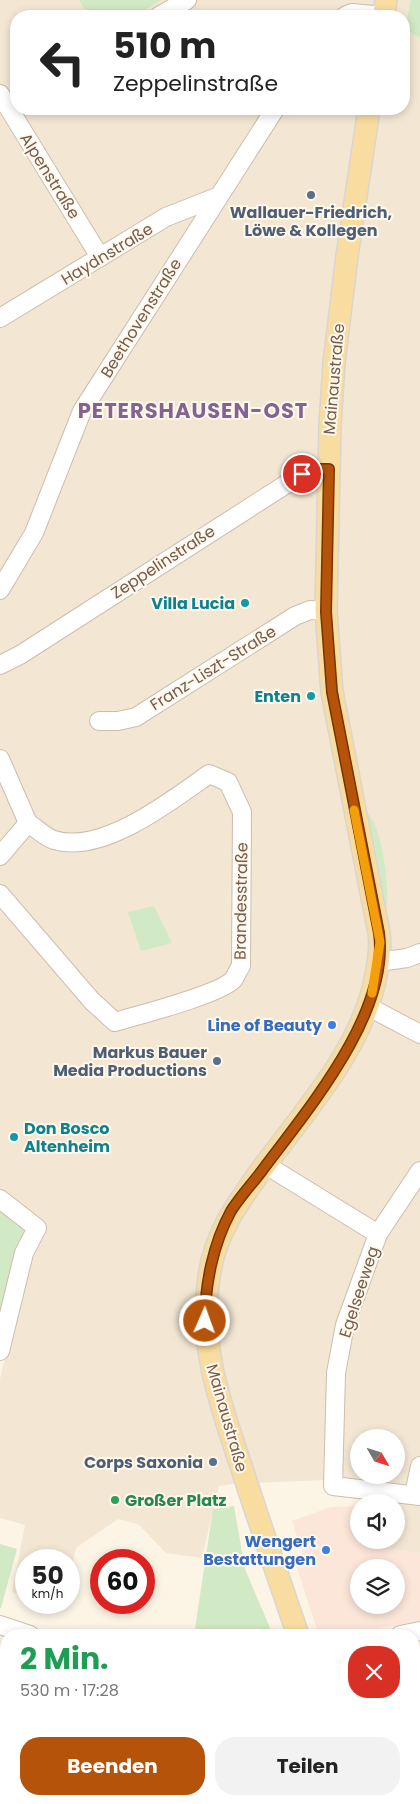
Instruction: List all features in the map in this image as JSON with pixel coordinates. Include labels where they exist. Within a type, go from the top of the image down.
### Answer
[{"type":"main road","name":"Mainaustraße","points":[[296,1629],[219,1401],[205,1335],[205,1307],[209,1275],[218,1244],[231,1212],[315,1099],[351,1044],[369,1007],[379,962],[379,933],[332,692],[326,612],[329,469],[334,363],[347,256],[368,115]]},
{"type":"street","points":[[170,10],[186,0]]},
{"type":"street","name":"Alpenstraße","points":[[12,115],[100,257]]},
{"type":"street","name":"Beethovenstraße","points":[[0,590],[34,534],[82,411],[271,115]]},
{"type":"street","name":"Haydnstraße","points":[[0,318],[166,217],[217,197]]},
{"type":"street","name":"Zeppelinstraße","points":[[0,665],[302,474],[313,469],[329,469]]},
{"type":"street","name":"Franz-Liszt-Straße","points":[[99,721],[118,721],[136,717],[295,616],[310,610],[326,612]]},
{"type":"street","points":[[0,759],[28,823],[0,856]]},
{"type":"street","name":"Brandesstraße","points":[[0,894],[92,1001],[115,1022],[160,1009],[222,987],[233,980],[241,966],[242,812],[228,782],[209,774],[152,814],[87,843],[54,840],[28,823]]},
{"type":"street","points":[[379,962],[407,958],[420,953]]},
{"type":"street","points":[[369,1007],[420,1034]]},
{"type":"street","points":[[266,1165],[378,1234]]},
{"type":"street","name":"Egelseeweg","points":[[417,1495],[333,1486],[336,1373],[346,1325],[378,1234],[420,1171]]},
{"type":"street","points":[[0,1199],[37,1228],[24,1253],[0,1352]]},
{"type":"street","points":[[417,1495],[420,1466]]},
{"type":"street","points":[[0,1625],[12,1629]]},
{"type":"shaded area","points":[[0,0],[420,0],[420,1553],[383,1549],[405,1549],[405,1494],[371,1494],[372,1484],[405,1484],[405,1429],[350,1429],[350,1479],[219,1486],[202,1558],[166,1553],[138,1524],[118,1519],[76,1549],[20,1549],[25,1525],[0,1518],[0,1379],[27,1260],[0,1199]]},
{"type":"shaded area","points":[[350,1506],[350,1549],[383,1549],[420,1553],[420,1621],[371,1629],[317,1629],[294,1559],[303,1555],[292,1521],[331,1507]]},
{"type":"shaded area","points":[[15,1577],[15,1593],[12,1592]]},
{"type":"green space","points":[[79,0],[161,0],[145,10],[85,10]]},
{"type":"green space","points":[[411,0],[420,0],[420,38],[410,32],[409,10]]},
{"type":"green space","points":[[367,813],[377,830],[384,858],[387,888],[386,909]]},
{"type":"green space","points":[[154,906],[172,943],[141,951],[128,912]]},
{"type":"green space","points":[[0,1199],[37,1228],[0,1351]]},
{"type":"green space","points":[[234,1506],[245,1569],[270,1629],[195,1629],[213,1509]]},
{"type":"green space","points":[[0,1544],[17,1549],[15,1549],[15,1556],[0,1608]]},
{"type":"slow traffic","points":[[354,810],[380,942],[379,962],[372,993]]},
{"type":"place","name":"Wallauer-Friedrich, Löwe & Kollegen","points":[[311,195]]},
{"type":"place","name":"Villa Lucia","points":[[245,603]]},
{"type":"place","name":"Enten","points":[[311,696]]},
{"type":"place","name":"Line of Beauty","points":[[332,1025]]},
{"type":"place","name":"Markus Bauer Media Productions","points":[[217,1061]]},
{"type":"place","name":"Don Bosco Altenheim","points":[[14,1137]]},
{"type":"place","name":"Corps Saxonia","points":[[213,1462]]},
{"type":"place","name":"Großer Platz","points":[[115,1500]]},
{"type":"place","name":"Wengert Bestattungen","points":[[326,1550]]},
{"type":"district","name":"PETERSHAUSEN-OST","points":[[193,410]]},
{"type":"route","points":[[205,1321],[209,1275],[218,1244],[231,1212],[315,1099],[351,1044],[369,1007],[379,962],[379,933],[332,692],[326,612],[329,469],[318,468],[302,474]]}]
